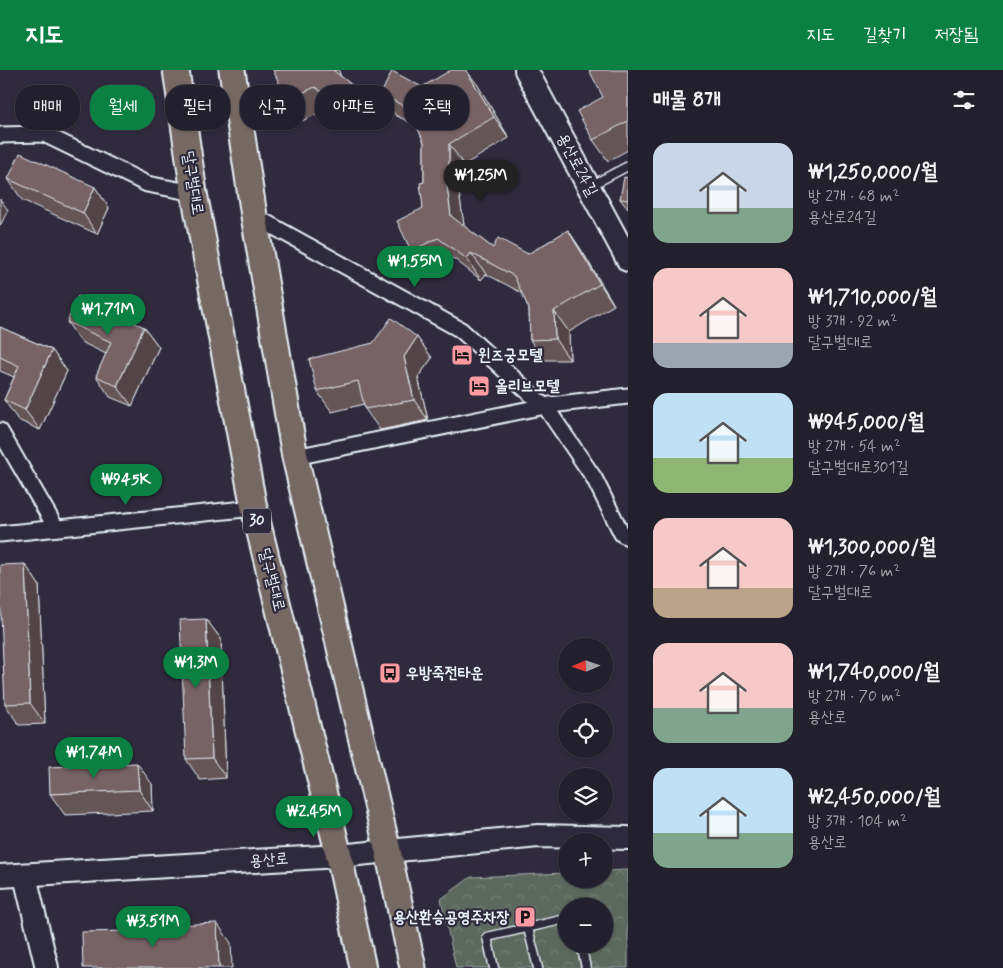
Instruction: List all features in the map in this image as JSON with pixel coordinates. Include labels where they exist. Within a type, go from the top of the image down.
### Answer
[{"type":"main road","name":"달구벌대로","points":[[176,70],[194,193],[254,508],[339,856],[363,968]]},
{"type":"main road","points":[[232,70],[294,457],[388,851],[413,968]]},
{"type":"main road","name":"용산로24길","points":[[526,70],[628,260]]},
{"type":"main road","name":"용산로","points":[[0,876],[339,856],[538,836],[628,838]]},
{"type":"main road","points":[[25,876],[47,968]]},
{"type":"street","points":[[0,135],[44,134],[147,184],[194,193]]},
{"type":"street","points":[[254,216],[461,330],[543,406],[594,478],[622,534],[628,537]]},
{"type":"street","points":[[294,457],[543,406],[628,396]]},
{"type":"street","points":[[0,431],[56,528]]},
{"type":"street","points":[[0,534],[254,508]]},
{"type":"lane","points":[[589,186],[628,166]]},
{"type":"lane","points":[[494,968],[487,937],[558,921]]},
{"type":"lane","points":[[528,928],[538,968]]},
{"type":"lane","points":[[582,953],[586,968]]},
{"type":"green space","name":"용산환승공영주차장","points":[[628,870],[628,968],[456,968],[441,899],[471,877],[558,873],[558,888],[613,888],[613,871]]},
{"type":"building","points":[[273,70],[333,70],[352,85],[315,85],[315,87],[305,92],[305,85],[280,85]]},
{"type":"building","points":[[451,70],[466,70],[494,117],[449,144],[449,172],[445,172],[451,216],[493,248],[498,238],[528,254],[568,230],[600,284],[554,311],[555,339],[530,340],[529,309],[514,276],[471,253],[467,259],[438,238],[411,251],[397,221],[423,208],[420,183],[424,182],[424,142],[419,130],[469,130],[469,85],[425,85]]},
{"type":"building","points":[[589,70],[628,70],[628,121],[593,140],[577,111],[603,97]]},
{"type":"building","points":[[392,71],[418,85],[404,85],[404,106],[394,101],[394,85],[385,85]]},
{"type":"building","points":[[20,153],[95,187],[83,213],[8,179]]},
{"type":"building","points":[[624,177],[628,178],[628,200],[620,199]]},
{"type":"building","points":[[78,296],[144,327],[117,386],[96,376],[111,342],[67,322]]},
{"type":"building","points":[[391,318],[417,337],[404,357],[414,400],[365,409],[358,381],[317,391],[309,359],[373,343]]},
{"type":"building","points":[[0,327],[52,350],[25,410],[4,400],[19,366],[0,357]]},
{"type":"building","points":[[25,564],[30,703],[5,704],[0,565]]},
{"type":"building","points":[[206,619],[212,758],[186,759],[180,620]]},
{"type":"building","points":[[137,763],[139,790],[50,794],[49,767]]},
{"type":"building","points":[[217,923],[219,968],[83,968],[82,932],[174,930],[174,925]]},
{"type":"place","name":"윈즈궁모텔","points":[[462,355]]},
{"type":"place","name":"올리브모텔","points":[[479,386]]},
{"type":"place","name":"우방죽전타운","points":[[390,673]]},
{"type":"place","name":"용산환승공영주차장","points":[[525,917]]}]
